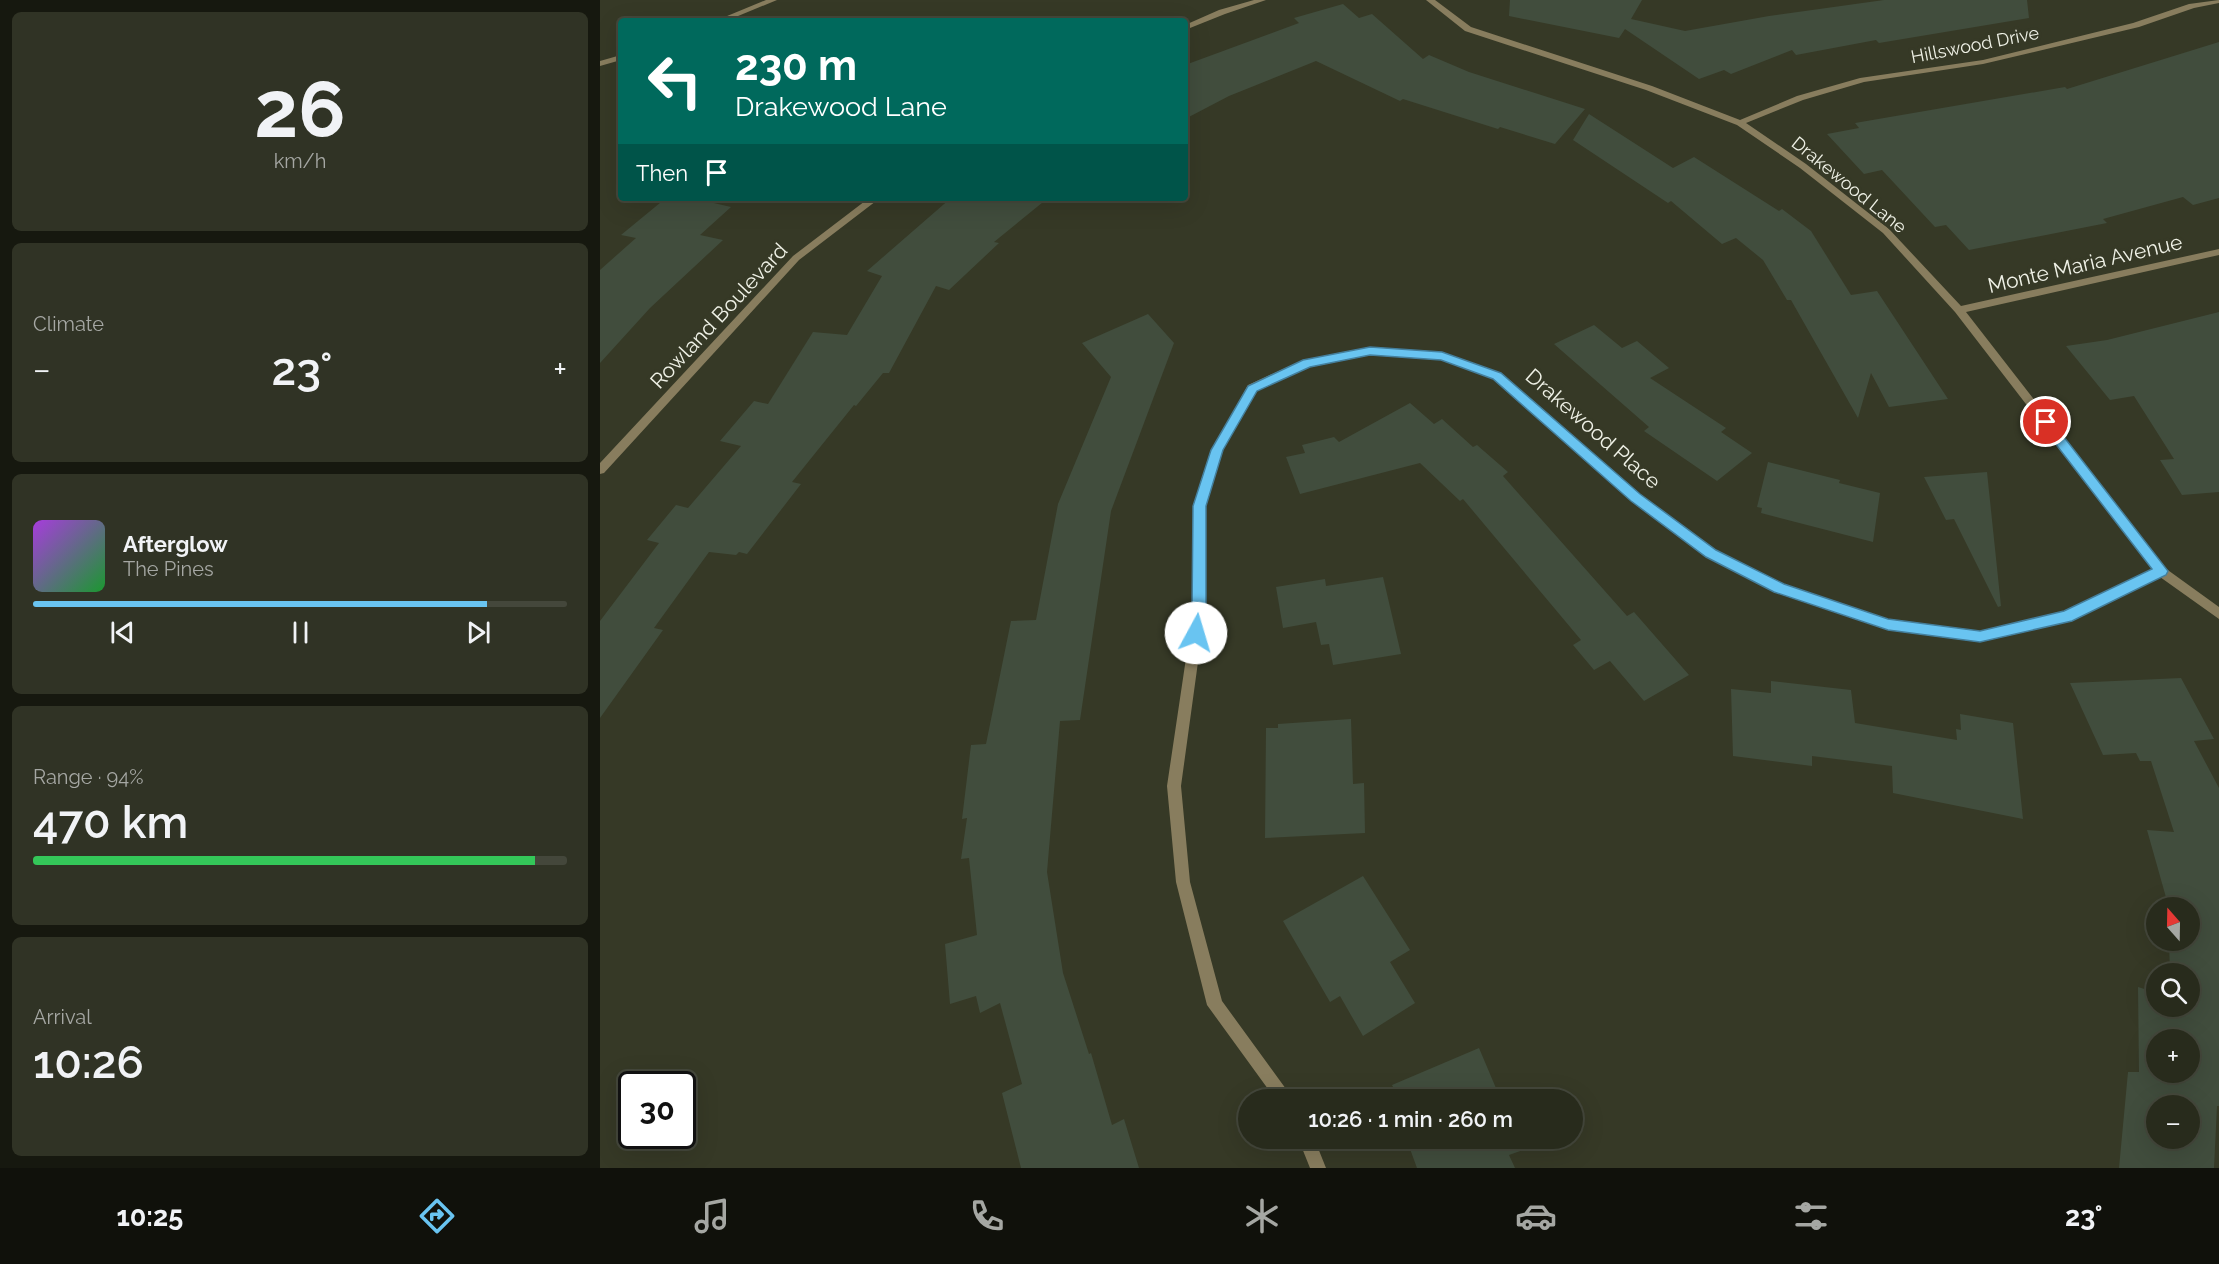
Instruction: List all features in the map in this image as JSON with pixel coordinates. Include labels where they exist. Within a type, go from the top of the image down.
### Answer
[{"type":"street","points":[[727,18],[773,0]]},
{"type":"street","points":[[1188,26],[1222,12],[1262,0]]},
{"type":"street","name":"Drakewood Lane","points":[[1430,0],[1468,29],[1649,88],[1740,123],[1803,166],[1886,231],[1959,310],[2161,571],[2219,614]]},
{"type":"street","name":"Hillswood Drive","points":[[1740,123],[1800,98],[1863,80],[1983,62],[2136,26],[2192,6],[2219,2]]},
{"type":"street","points":[[600,64],[618,58]]},
{"type":"street","name":"Rowland Boulevard","points":[[600,470],[796,258],[871,201]]},
{"type":"street","name":"Monte Maria Avenue","points":[[1959,310],[2219,252]]},
{"type":"street","name":"Drakewood Place","points":[[1278,1089],[1215,1005],[1183,882],[1174,786],[1199,611],[1199,506],[1217,450],[1252,388],[1307,363],[1370,351],[1442,356],[1497,376],[1636,498],[1711,554],[1779,588],[1888,625],[1980,637],[2067,616],[2161,571]]},
{"type":"street","points":[[1310,1149],[1318,1168]]},
{"type":"building","points":[[1510,0],[1642,0],[1631,19],[1685,31],[1769,16],[1884,0],[2027,0],[2029,18],[1879,43],[1876,40],[1796,55],[1792,50],[1731,74],[1724,70],[1699,79],[1625,29],[1619,38],[1509,16]]},
{"type":"building","points":[[1343,4],[1359,18],[1372,14],[1423,59],[1429,55],[1469,72],[1585,109],[1555,144],[1403,99],[1400,101],[1316,61],[1229,96],[1188,117],[1188,64],[1299,23],[1294,18]]},
{"type":"building","points":[[2219,42],[2219,198],[2193,205],[2183,197],[2103,219],[2107,223],[1969,250],[1946,225],[1935,227],[1882,170],[1864,174],[1827,134],[1859,128],[1855,123],[2065,87],[2067,89]]},
{"type":"building","points":[[1589,114],[1673,168],[1694,157],[1779,211],[1782,209],[1811,231],[1851,295],[1877,291],[1948,399],[1889,407],[1871,373],[1858,418],[1791,300],[1787,300],[1763,260],[1736,238],[1722,244],[1671,201],[1668,203],[1573,140]]},
{"type":"building","points":[[662,201],[705,201],[731,207],[700,235],[723,240],[650,308],[600,363],[600,270],[636,238],[621,235]]},
{"type":"building","points":[[948,201],[1044,201],[994,242],[999,243],[949,290],[936,286],[889,373],[883,373],[856,406],[854,405],[792,482],[801,484],[747,554],[709,552],[654,628],[663,630],[600,718],[600,621],[659,543],[647,540],[676,505],[688,508],[741,446],[720,441],[754,401],[768,404],[813,332],[847,335],[882,276],[867,271]]},
{"type":"building","points":[[2219,312],[2219,492],[2182,495],[2160,460],[2174,459],[2134,396],[2110,400],[2066,346],[2107,340]]},
{"type":"building","points":[[1148,314],[1174,343],[1111,511],[1080,720],[1060,721],[1047,872],[1063,973],[1089,1054],[1091,1053],[1112,1125],[1124,1119],[1139,1168],[1021,1168],[1002,1093],[1022,1084],[1000,1003],[980,1013],[976,996],[950,1004],[945,944],[977,935],[969,858],[961,859],[967,818],[962,819],[971,745],[986,744],[1011,621],[1036,620],[1058,504],[1111,377],[1082,343]]},
{"type":"building","points":[[1594,325],[1622,348],[1637,341],[1669,368],[1650,378],[1726,428],[1721,432],[1752,453],[1717,481],[1644,431],[1649,427],[1554,344]]},
{"type":"building","points":[[1410,403],[1434,424],[1442,419],[1473,447],[1477,445],[1508,472],[1503,476],[1627,616],[1634,612],[1689,675],[1644,701],[1610,661],[1594,670],[1573,645],[1581,640],[1463,499],[1460,501],[1420,463],[1300,494],[1286,457],[1305,453],[1302,445],[1334,437],[1339,442]]},
{"type":"building","points":[[1768,462],[1840,480],[1839,483],[1880,493],[1873,542],[1761,513],[1762,508],[1757,507]]},
{"type":"building","points":[[1987,472],[2001,606],[1998,607],[1954,519],[1946,520],[1924,477]]},
{"type":"building","points":[[1383,577],[1401,654],[1333,665],[1329,644],[1321,645],[1316,622],[1283,628],[1276,587],[1325,579],[1326,586]]},
{"type":"building","points":[[2181,678],[2214,739],[2194,741],[2219,788],[2219,1106],[2217,1106],[2214,1168],[2119,1168],[2128,1072],[2139,1072],[2138,987],[2146,990],[2146,1017],[2200,1017],[2200,963],[2170,963],[2169,951],[2200,951],[2200,897],[2166,897],[2147,830],[2174,832],[2151,761],[2140,761],[2136,753],[2103,755],[2070,683]]},
{"type":"building","points":[[1771,681],[1851,690],[1855,723],[1957,740],[1956,729],[1961,730],[1960,714],[2013,723],[2023,819],[1893,793],[1892,766],[1812,756],[1812,766],[1733,756],[1731,689],[1771,693]]},
{"type":"building","points":[[1351,719],[1353,784],[1364,783],[1365,833],[1265,838],[1266,728],[1278,728],[1278,724]]},
{"type":"building","points":[[1363,876],[1410,950],[1390,962],[1415,1003],[1363,1036],[1340,996],[1330,1002],[1283,921]]},
{"type":"building","points":[[1479,1048],[1496,1089],[1394,1089],[1392,1085]]},
{"type":"building","points":[[1410,1149],[1523,1150],[1509,1155],[1515,1168],[1417,1168]]},
{"type":"route","points":[[1196,633],[1199,611],[1199,506],[1217,450],[1252,388],[1307,363],[1370,351],[1442,356],[1497,376],[1636,498],[1711,554],[1779,588],[1888,625],[1980,637],[2067,616],[2161,571],[2046,422]]}]
